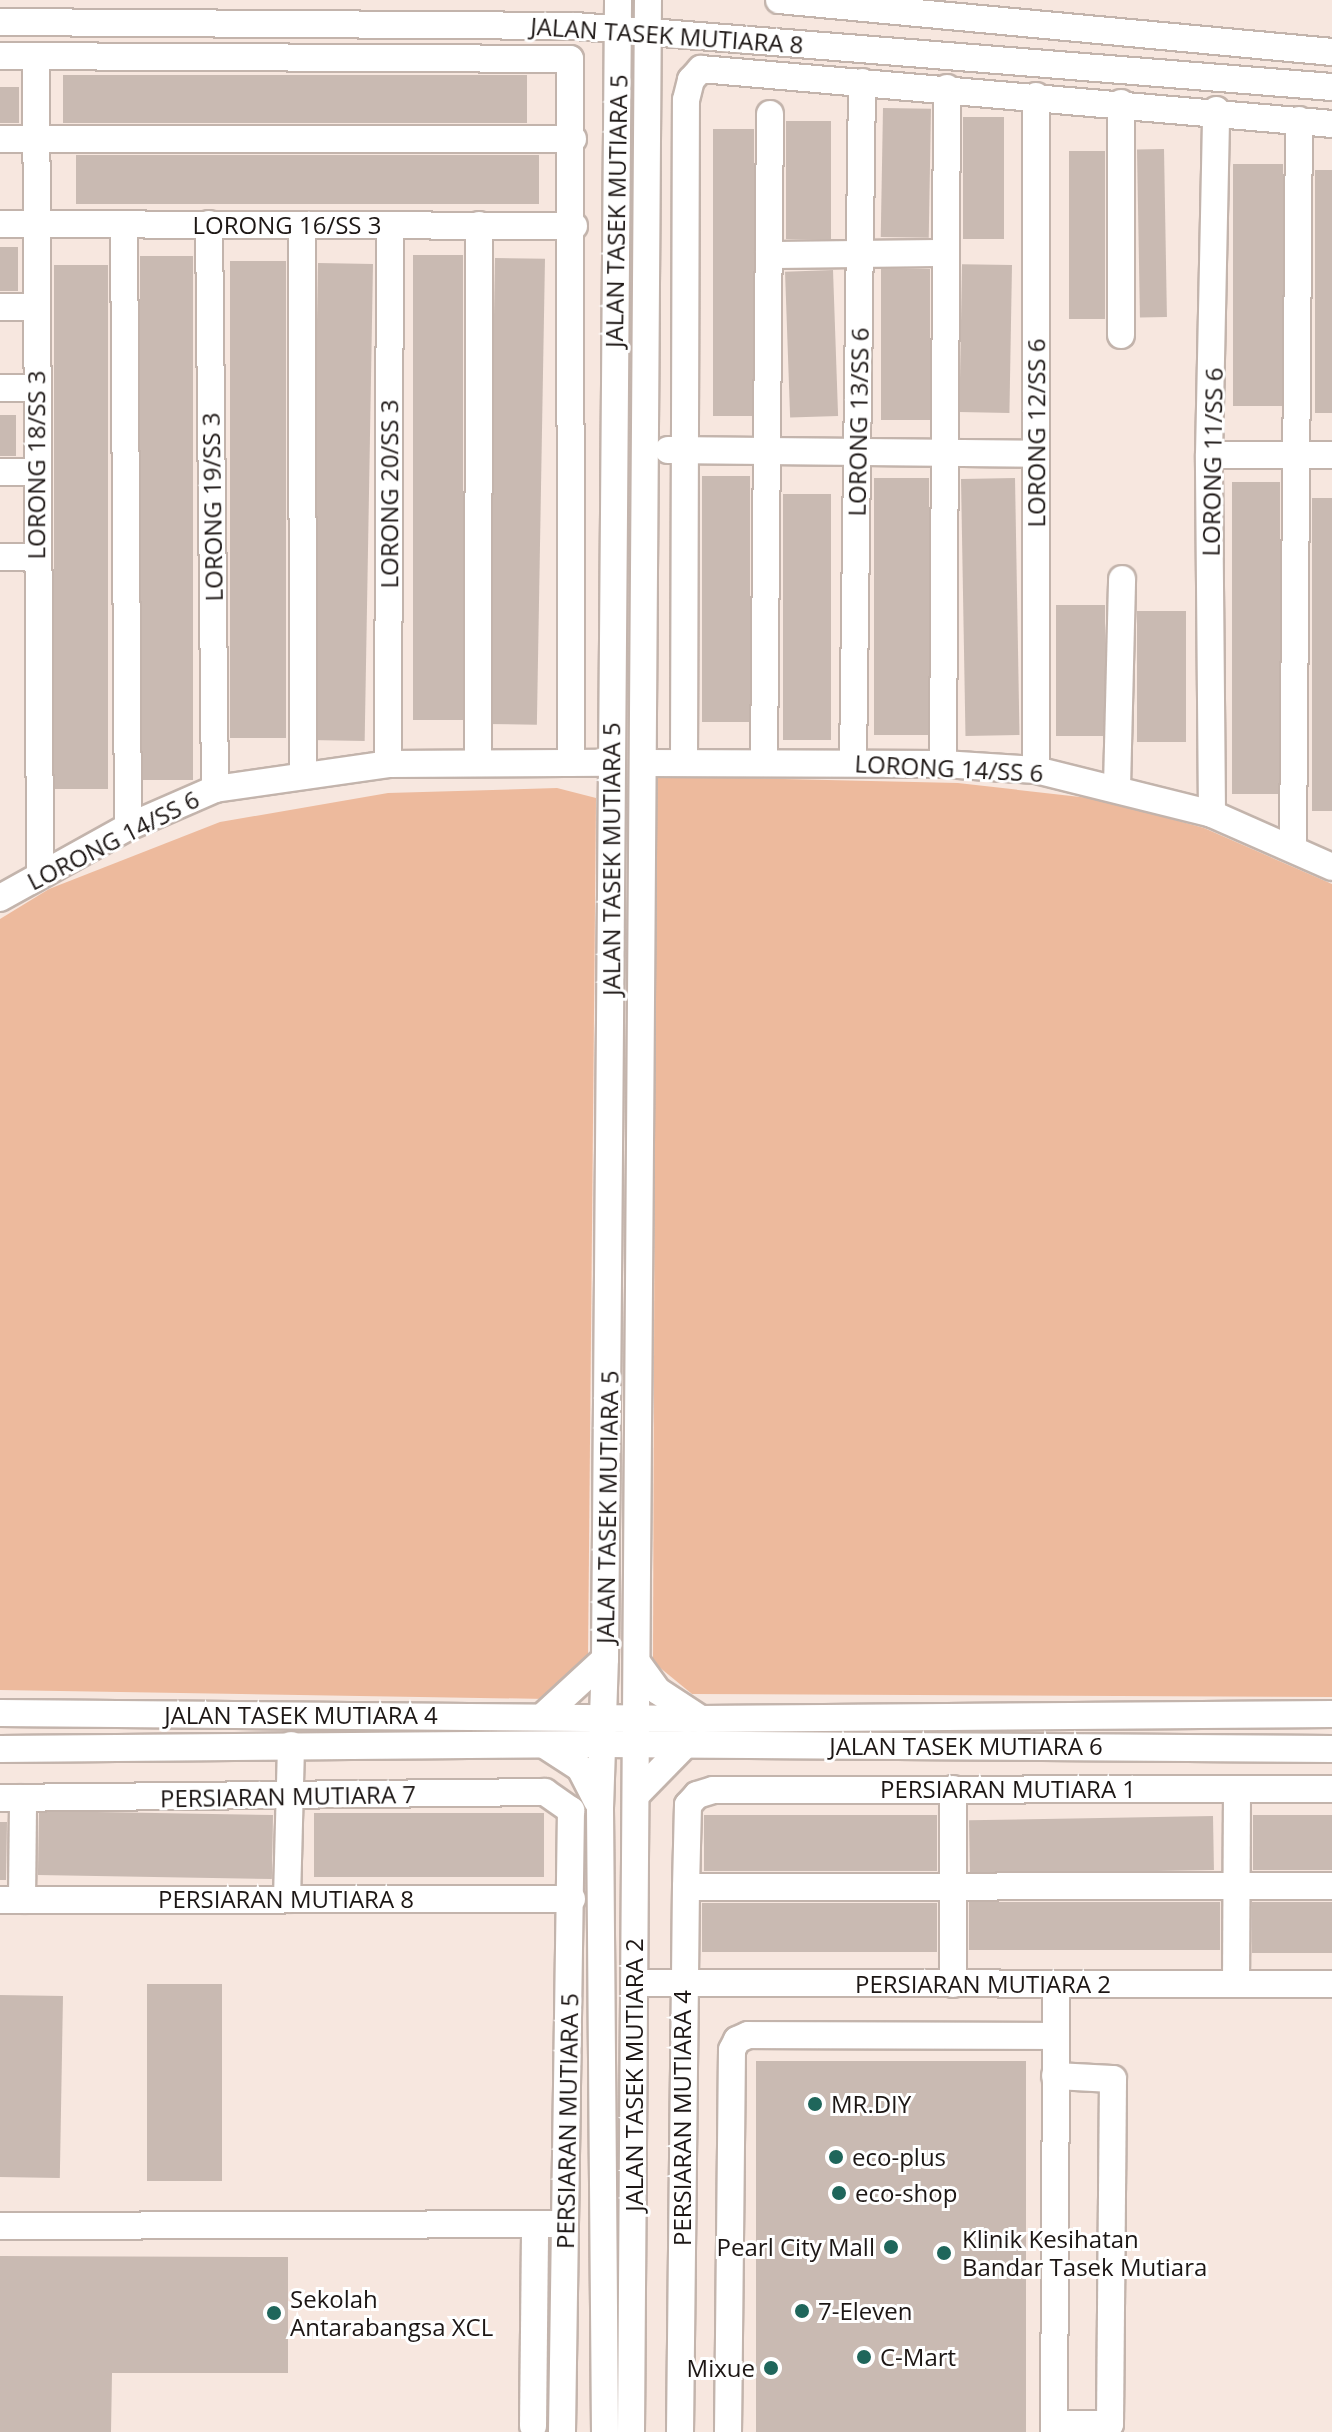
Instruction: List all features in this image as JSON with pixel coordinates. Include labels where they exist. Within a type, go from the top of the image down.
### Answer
[{"type":"street","name":"JALAN TASEK MUTIARA 5","points":[[602,1731],[611,1036],[610,763],[618,0]]},
{"type":"street","name":"JALAN TASEK MUTIARA 5","points":[[648,0],[663,450],[684,762]]},
{"type":"street","name":"JALAN TASEK MUTIARA 8","points":[[779,0],[935,8],[1332,52]]},
{"type":"street","name":"JALAN TASEK MUTIARA 8","points":[[5,15],[618,28],[1332,87]]},
{"type":"street","name":"JALAN TASEK MUTIARA 5","points":[[0,56],[570,59],[574,226],[571,763]]},
{"type":"street","name":"LORONG 18/SS 3","points":[[36,56],[36,557],[40,874]]},
{"type":"street","name":"JALAN TASEK MUTIARA 5","points":[[637,1718],[640,1033],[645,763],[686,100],[691,80],[701,69],[862,82]]},
{"type":"street","points":[[862,82],[1216,110],[1332,124]]},
{"type":"street","name":"LORONG 13/SS 6","points":[[853,763],[862,82]]},
{"type":"street","points":[[943,764],[947,88]]},
{"type":"street","name":"LORONG 12/SS 6","points":[[1036,96],[1036,770]]},
{"type":"street","points":[[1121,103],[1121,335]]},
{"type":"street","name":"LORONG 11/SS 6","points":[[1212,814],[1209,455],[1216,110]]},
{"type":"street","points":[[764,762],[770,114]]},
{"type":"street","points":[[1293,848],[1299,120]]},
{"type":"street","points":[[0,139],[573,139]]},
{"type":"street","name":"LORONG 16/SS 3","points":[[0,224],[574,226]]},
{"type":"street","points":[[124,224],[128,827]]},
{"type":"street","name":"LORONG 19/SS 3","points":[[209,224],[215,789]]},
{"type":"street","points":[[302,225],[303,776]]},
{"type":"street","name":"LORONG 20/SS 3","points":[[388,764],[390,225]]},
{"type":"street","points":[[478,763],[479,225]]},
{"type":"street","points":[[769,255],[945,253]]},
{"type":"street","points":[[0,307],[36,307]]},
{"type":"street","points":[[0,388],[36,388]]},
{"type":"street","points":[[663,450],[1036,454]]},
{"type":"street","points":[[1209,455],[1332,455]]},
{"type":"street","points":[[0,472],[36,472]]},
{"type":"street","points":[[0,557],[36,557]]},
{"type":"street","points":[[1117,787],[1122,579]]},
{"type":"street","name":"LORONG 14/SS 6","points":[[0,898],[128,827],[215,789],[388,764],[610,763]]},
{"type":"street","name":"LORONG 14/SS 6","points":[[645,763],[943,764],[1036,770],[1117,787],[1212,814],[1332,867]]},
{"type":"street","points":[[611,1036],[640,1033]]},
{"type":"street","points":[[543,1716],[605,1659]]},
{"type":"street","points":[[639,1665],[658,1691],[701,1719]]},
{"type":"street","name":"JALAN TASEK MUTIARA 4","points":[[0,1713],[543,1716],[602,1731]]},
{"type":"street","points":[[35,1749],[36,1713]]},
{"type":"street","points":[[1241,1749],[1243,1714]]},
{"type":"street","name":"JALAN TASEK MUTIARA 6","points":[[602,1731],[637,1718],[1332,1714]]},
{"type":"street","name":"JALAN TASEK MUTIARA 2","points":[[605,2432],[618,2399],[634,1983],[637,1718]]},
{"type":"street","name":"JALAN TASEK MUTIARA 4","points":[[0,1749],[291,1745],[546,1746],[602,1731]]},
{"type":"street","name":"JALAN TASEK MUTIARA 6","points":[[602,1731],[638,1745],[1332,1749]]},
{"type":"street","name":"JALAN TASEK MUTIARA 2","points":[[602,1731],[604,2133],[618,2399],[631,2432]]},
{"type":"street","points":[[638,1793],[686,1744]]},
{"type":"street","points":[[287,1899],[287,1797],[291,1745]]},
{"type":"street","points":[[953,1984],[952,1887],[962,1745]]},
{"type":"street","points":[[546,1746],[580,1768],[600,1808]]},
{"type":"street","points":[[1236,1984],[1237,1789]]},
{"type":"street","name":"PERSIARAN MUTIARA 1","points":[[688,1805],[713,1790],[1332,1789]]},
{"type":"street","name":"PERSIARAN MUTIARA 7","points":[[11,1798],[545,1792],[571,1810]]},
{"type":"street","points":[[11,1798],[11,1900]]},
{"type":"street","name":"PERSIARAN MUTIARA 4","points":[[680,2432],[683,1984],[688,1805]]},
{"type":"street","name":"PERSIARAN MUTIARA 5","points":[[562,2432],[571,1810]]},
{"type":"street","points":[[686,1887],[1332,1886]]},
{"type":"street","name":"PERSIARAN MUTIARA 8","points":[[11,1900],[572,1899]]},
{"type":"street","name":"PERSIARAN MUTIARA 2","points":[[634,1983],[1332,1984]]},
{"type":"street","points":[[1055,2076],[1113,2079],[1110,2424],[1054,2428],[1055,2036],[1056,1984]]},
{"type":"street","points":[[728,2432],[732,2050],[737,2040],[748,2035],[1055,2036]]},
{"type":"street","points":[[567,2134],[604,2133]]},
{"type":"street","points":[[533,2426],[535,2224]]},
{"type":"street","points":[[0,2226],[565,2224]]},
{"type":"shaded area","points":[[656,776],[958,783],[1098,799],[1204,828],[1332,884],[1332,1697],[692,1694],[653,1662]]},
{"type":"shaded area","points":[[557,788],[596,798],[588,1657],[547,1699],[0,1690],[0,919],[49,889],[220,822],[388,793]]},
{"type":"building","points":[[63,75],[527,75],[527,123],[63,123]]},
{"type":"building","points":[[0,87],[19,87],[19,123],[0,123]]},
{"type":"building","points":[[883,108],[931,109],[929,238],[881,237]]},
{"type":"building","points":[[963,117],[1004,117],[1004,239],[963,239]]},
{"type":"building","points":[[786,121],[831,121],[831,239],[786,239]]},
{"type":"building","points":[[713,129],[754,129],[754,416],[713,416]]},
{"type":"building","points":[[1137,149],[1164,149],[1167,317],[1140,317]]},
{"type":"building","points":[[1069,151],[1105,151],[1105,319],[1069,319]]},
{"type":"building","points":[[76,155],[539,155],[539,204],[76,204]]},
{"type":"building","points":[[1233,164],[1283,164],[1283,406],[1233,406]]},
{"type":"building","points":[[1315,170],[1332,170],[1332,413],[1315,413]]},
{"type":"building","points":[[0,247],[18,247],[18,291],[0,291]]},
{"type":"building","points":[[413,255],[463,255],[463,720],[413,720]]},
{"type":"building","points":[[140,256],[193,256],[193,780],[140,780]]},
{"type":"building","points":[[495,258],[545,259],[537,725],[487,724]]},
{"type":"building","points":[[230,261],[286,261],[286,738],[230,738]]},
{"type":"building","points":[[318,263],[373,264],[365,741],[310,740]]},
{"type":"building","points":[[962,264],[1012,265],[1009,413],[959,412]]},
{"type":"building","points":[[54,265],[108,265],[108,789],[54,789]]},
{"type":"building","points":[[881,269],[930,269],[930,420],[881,420]]},
{"type":"building","points":[[833,270],[838,416],[790,418],[785,272]]},
{"type":"building","points":[[0,415],[16,415],[16,456],[0,456]]},
{"type":"building","points":[[702,476],[750,476],[750,722],[702,722]]},
{"type":"building","points":[[874,478],[929,478],[929,735],[874,735]]},
{"type":"building","points":[[1015,478],[1019,735],[965,736],[961,479]]},
{"type":"building","points":[[1232,482],[1280,482],[1280,794],[1232,794]]},
{"type":"building","points":[[783,494],[831,494],[831,740],[783,740]]},
{"type":"building","points":[[1312,498],[1332,498],[1332,811],[1312,811]]},
{"type":"building","points":[[1056,605],[1105,605],[1105,736],[1056,736]]},
{"type":"building","points":[[1137,611],[1186,611],[1186,742],[1137,742]]},
{"type":"building","points":[[39,1811],[273,1815],[272,1879],[38,1875]]},
{"type":"building","points":[[314,1813],[544,1813],[544,1877],[314,1877]]},
{"type":"building","points":[[704,1815],[937,1815],[937,1871],[704,1871]]},
{"type":"building","points":[[1253,1815],[1332,1815],[1332,1870],[1253,1870]]},
{"type":"building","points":[[1213,1816],[1214,1870],[970,1874],[969,1820]]},
{"type":"building","points":[[0,1822],[7,1822],[6,1880],[0,1880]]},
{"type":"building","points":[[969,1902],[1220,1902],[1220,1950],[969,1950]]},
{"type":"building","points":[[1252,1902],[1332,1902],[1332,1953],[1252,1953]]},
{"type":"building","points":[[702,1903],[937,1903],[937,1952],[702,1952]]},
{"type":"building","points":[[147,1984],[222,1984],[222,2181],[147,2181]]},
{"type":"building","points":[[0,1995],[63,1996],[60,2178],[0,2177]]},
{"type":"building","name":"Pearl City Mall","points":[[756,2061],[1026,2061],[1026,2432],[756,2432]]},
{"type":"building","points":[[0,2256],[288,2257],[288,2373],[112,2373],[111,2432],[0,2432]]},
{"type":"place","name":"MR.DIY","points":[[815,2104]]},
{"type":"place","name":"eco-plus","points":[[836,2157]]},
{"type":"place","name":"eco-shop","points":[[839,2193]]},
{"type":"place","name":"Pearl City Mall","points":[[891,2247]]},
{"type":"place","name":"Klinik Kesihatan Bandar Tasek Mutiara","points":[[944,2253]]},
{"type":"place","name":"7-Eleven","points":[[802,2311]]},
{"type":"place","name":"Sekolah Antarabangsa XCL","points":[[274,2313]]},
{"type":"place","name":"C-Mart","points":[[864,2357]]},
{"type":"place","name":"Mixue","points":[[771,2368]]}]
